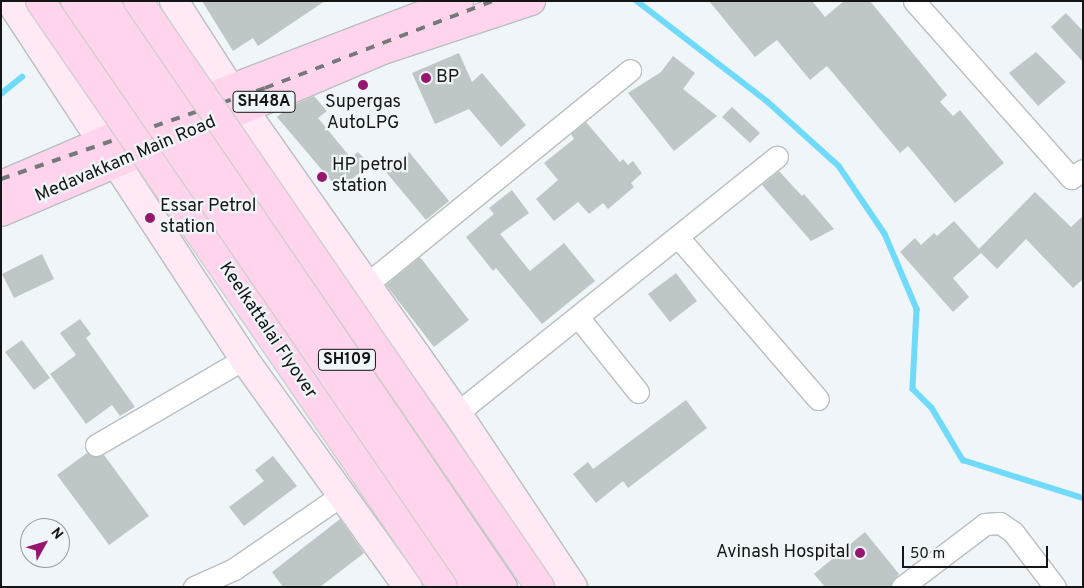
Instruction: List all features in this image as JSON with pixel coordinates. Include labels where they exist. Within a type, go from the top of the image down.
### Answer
[{"type":"main road","name":"Keelkattalai Flyover","points":[[40,1],[443,587]]},
{"type":"main road","name":"SH109","points":[[75,1],[159,130],[475,587]]},
{"type":"main road","name":"SH109","points":[[104,1],[503,587]]},
{"type":"main road","points":[[138,1],[540,587]]},
{"type":"main road","name":"SH48A","points":[[159,130],[178,109],[237,99],[459,1]]},
{"type":"main road","name":"Medavakkam Main Road","points":[[1,212],[108,152],[159,130],[194,132],[237,99],[531,1]]},
{"type":"main road","name":"SH48A","points":[[1,185],[108,152]]},
{"type":"street","points":[[10,1],[244,359],[343,494],[408,587]]},
{"type":"street","points":[[174,1],[237,99],[457,413],[573,587]]},
{"type":"street","points":[[914,1],[1071,178],[1083,170]]},
{"type":"street","points":[[367,284],[630,70]]},
{"type":"street","points":[[457,413],[777,157]]},
{"type":"street","points":[[678,237],[818,399]]},
{"type":"street","points":[[578,317],[638,392]]},
{"type":"street","points":[[96,445],[244,359]]},
{"type":"street","points":[[194,587],[234,569],[343,494]]},
{"type":"street","points":[[902,587],[985,524],[1000,523],[1013,532],[1055,587]]},
{"type":"building","points":[[202,1],[325,1],[258,46],[253,38],[233,51]]},
{"type":"building","points":[[709,1],[812,1],[825,17],[844,1],[870,1],[947,95],[940,102],[953,116],[960,110],[1004,163],[955,203],[908,146],[900,153],[827,66],[810,80],[777,40],[755,57]]},
{"type":"building","points":[[1066,13],[1083,31],[1083,62],[1051,27]]},
{"type":"building","points":[[1036,52],[1066,82],[1038,106],[1009,73]]},
{"type":"building","points":[[459,53],[472,82],[482,73],[526,125],[501,147],[469,109],[435,124],[412,73]]},
{"type":"building","points":[[673,56],[695,73],[683,89],[717,116],[674,151],[628,93],[661,72]]},
{"type":"building","points":[[314,96],[327,111],[318,118],[351,158],[358,152],[370,164],[339,190],[277,117],[289,107]]},
{"type":"building","points":[[732,107],[760,133],[750,143],[722,117]]},
{"type":"building","points":[[586,122],[620,162],[623,159],[628,165],[633,161],[642,173],[631,183],[634,187],[608,209],[603,203],[589,214],[578,202],[554,221],[536,199],[558,180],[544,163],[574,139],[571,134]]},
{"type":"building","points":[[409,152],[449,201],[426,220],[386,172]]},
{"type":"building","points":[[779,171],[802,196],[804,194],[834,229],[811,241],[762,185]]},
{"type":"building","points":[[512,190],[529,213],[500,234],[530,271],[564,243],[595,281],[542,324],[496,268],[493,271],[466,237],[494,214],[489,208]]},
{"type":"building","points":[[1035,192],[1071,227],[1083,216],[1083,279],[1073,288],[1026,239],[997,269],[981,253],[953,278],[969,297],[953,312],[900,252],[915,238],[921,245],[934,233],[937,236],[954,221],[979,249]]},
{"type":"building","points":[[42,254],[54,279],[14,298],[2,274]]},
{"type":"building","points":[[420,257],[469,320],[434,347],[386,285]]},
{"type":"building","points":[[676,273],[697,301],[670,322],[648,294]]},
{"type":"building","points":[[80,319],[91,334],[86,338],[135,407],[120,416],[112,405],[86,424],[50,374],[76,355],[60,333]]},
{"type":"building","points":[[22,340],[50,378],[34,390],[5,352]]},
{"type":"building","points":[[686,400],[707,428],[628,488],[623,481],[596,503],[573,474],[588,462],[593,469]]},
{"type":"building","points":[[87,453],[96,457],[104,455],[149,516],[109,545],[57,475]]},
{"type":"building","points":[[273,456],[297,486],[244,526],[229,507],[264,481],[255,470]]},
{"type":"building","points":[[340,519],[364,553],[320,587],[283,587],[272,572]]},
{"type":"building","name":"Avinash Hospital","points":[[865,532],[899,574],[890,587],[825,587],[814,574]]},
{"type":"waterway","points":[[637,1],[767,101],[839,166],[885,234],[917,309],[913,389],[932,408],[963,460],[1083,498]]},
{"type":"waterway","points":[[1,94],[22,77]]},
{"type":"railway","points":[[1,179],[265,88],[493,1]]},
{"type":"place","name":"BP","points":[[426,78]]},
{"type":"place","name":"Supergas AutoLPG","points":[[363,85]]},
{"type":"place","name":"HP petrol station","points":[[322,177]]},
{"type":"place","name":"Essar Petrol station","points":[[150,218]]},
{"type":"place","name":"Avinash Hospital","points":[[860,553]]}]
